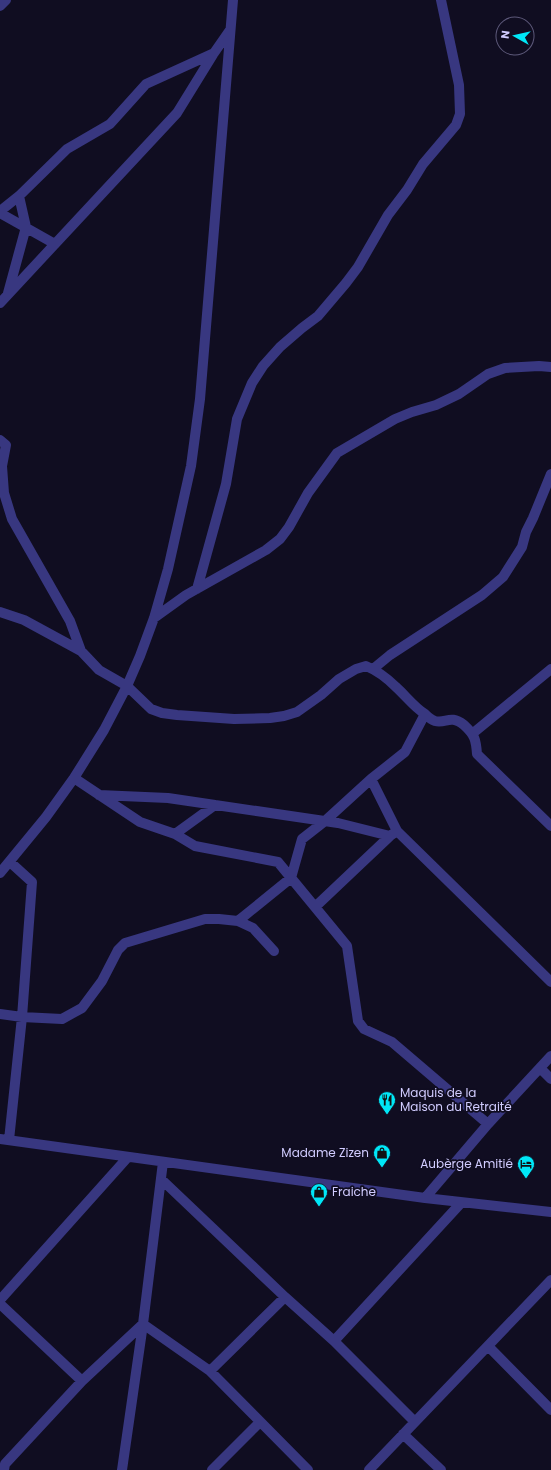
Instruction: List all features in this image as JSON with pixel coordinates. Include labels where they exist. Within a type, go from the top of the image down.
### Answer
[{"type":"street","points":[[0,6],[6,0]]},
{"type":"street","points":[[0,873],[74,778],[104,730],[127,686],[154,618],[168,569],[192,458],[200,391],[233,0]]},
{"type":"street","points":[[197,589],[226,484],[237,419],[252,383],[262,366],[280,347],[318,316],[346,283],[358,267],[388,215],[407,190],[423,164],[456,125],[460,114],[459,85],[441,0]]},
{"type":"street","points":[[0,303],[177,113],[230,30]]},
{"type":"street","points":[[55,244],[0,212],[19,196],[67,149],[110,124],[146,84],[214,53]]},
{"type":"street","points":[[8,295],[26,227],[19,196]]},
{"type":"street","points":[[154,618],[186,595],[266,550],[280,539],[289,527],[308,493],[338,453],[395,419],[436,405],[459,394],[488,374],[505,368],[539,366],[551,368]]},
{"type":"street","points":[[0,440],[6,445],[2,466],[4,493],[12,519],[70,621],[81,651]]},
{"type":"street","points":[[373,669],[390,655],[482,595],[503,576],[522,548],[526,532],[551,474]]},
{"type":"street","points":[[0,508],[4,493]]},
{"type":"street","points":[[0,612],[24,620],[81,651],[99,670],[127,686],[151,709],[162,713],[234,719],[284,716],[297,712],[321,695],[339,679],[356,669],[366,666],[379,672],[396,686],[414,706],[436,721],[452,719],[462,724],[472,734],[476,742],[477,754],[551,826]]},
{"type":"street","points":[[472,734],[550,671]]},
{"type":"street","points":[[238,921],[291,878],[302,839],[325,821],[371,779],[405,752],[425,714]]},
{"type":"street","points":[[74,778],[140,822],[175,834],[195,846],[278,862],[347,946],[358,1021],[364,1029],[392,1042],[488,1124]]},
{"type":"street","points":[[371,779],[393,834],[551,982]]},
{"type":"street","points":[[99,795],[168,798],[338,823],[393,834]]},
{"type":"street","points":[[175,834],[216,805]]},
{"type":"street","points":[[315,907],[393,834]]},
{"type":"street","points":[[10,862],[32,882],[22,1017],[4,1140],[461,1203],[551,1212]]},
{"type":"street","points":[[0,1014],[22,1017],[62,1019],[82,1008],[102,981],[118,950],[125,943],[205,919],[238,921],[253,928],[274,951]]},
{"type":"street","points":[[425,1198],[488,1124],[551,1056]]},
{"type":"street","points":[[540,1068],[551,1079]]},
{"type":"street","points":[[0,1300],[128,1157]]},
{"type":"street","points":[[122,1470],[143,1324],[163,1162]]},
{"type":"street","points":[[161,1178],[285,1298],[334,1341],[416,1422]]},
{"type":"street","points":[[334,1341],[461,1203]]},
{"type":"street","points":[[369,1470],[551,1280]]},
{"type":"street","points":[[210,1371],[285,1298]]},
{"type":"street","points":[[0,1304],[82,1381]]},
{"type":"street","points":[[143,1324],[210,1371],[308,1470]]},
{"type":"street","points":[[3,1464],[82,1381],[143,1324]]},
{"type":"street","points":[[488,1346],[551,1410]]},
{"type":"street","points":[[212,1470],[260,1422]]},
{"type":"street","points":[[403,1434],[441,1470]]},
{"type":"place","name":"Maquis de la Maison du Retraité","points":[[387,1115]]},
{"type":"place","name":"Madame Zizen","points":[[382,1168]]},
{"type":"place","name":"Aubèrge Amitié","points":[[526,1179]]},
{"type":"place","name":"Fraiche","points":[[319,1207]]}]
